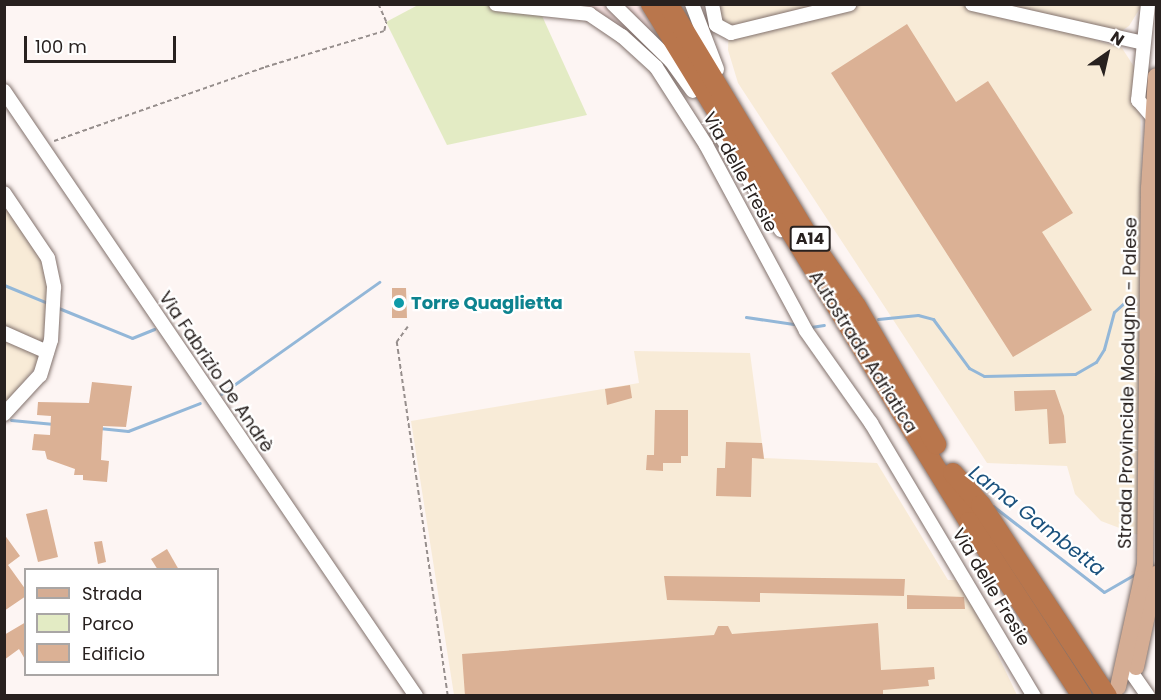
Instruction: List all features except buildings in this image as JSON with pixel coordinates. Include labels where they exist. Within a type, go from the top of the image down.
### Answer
[{"type":"highway","name":"Autostrada Adriatica","points":[[651,4],[807,248],[856,306],[952,473],[966,490]]},
{"type":"highway","name":"Autostrada Adriatica","points":[[668,4],[807,248],[969,522],[1082,696]]},
{"type":"highway","name":"A14","points":[[966,490],[1117,692]]},
{"type":"highway","name":"A14","points":[[966,490],[1094,696]]},
{"type":"highway","name":"A14","points":[[969,522],[1022,626],[1066,696]]},
{"type":"main road","name":"Strada Provinciale Modugno - Palese","points":[[1117,692],[1145,564],[1153,117],[1156,76]]},
{"type":"main road","name":"Strada Provinciale Modugno - Palese","points":[[1156,341],[1156,496]]},
{"type":"main road","points":[[1117,692],[1134,676],[1156,574]]},
{"type":"street","name":"Via delle Fresie","points":[[496,4],[589,14],[622,36],[656,68],[706,145],[806,331],[871,423],[1034,696]]},
{"type":"street","points":[[613,4],[685,78],[770,216],[807,248]]},
{"type":"street","points":[[692,4],[717,69],[800,207],[807,248]]},
{"type":"street","points":[[712,4],[716,25],[731,33],[850,4]]},
{"type":"street","points":[[972,4],[1143,43]]},
{"type":"street","points":[[1148,4],[1138,100],[1153,117]]},
{"type":"street","name":"Via Fabrizio De Andrè","points":[[4,91],[416,696]]},
{"type":"street","points":[[4,193],[48,258],[53,305],[47,352],[40,375],[4,414]]},
{"type":"street","points":[[4,333],[47,352]]},
{"type":"street","points":[[400,671],[403,696]]},
{"type":"street","points":[[1134,676],[1148,696]]},
{"type":"path","points":[[41,145],[255,70],[384,31],[386,22],[378,4]]},
{"type":"path","points":[[408,327],[397,342],[448,696]]},
{"type":"shaded area","points":[[540,5],[639,5],[657,35],[644,49],[592,10]]},
{"type":"shaded area","points":[[719,5],[1142,5],[1129,26],[1120,32],[1098,29],[1095,40],[1122,48],[1140,76],[1146,538],[1101,521],[1075,494],[1067,466],[987,463],[738,83],[728,50],[729,26],[722,22]]},
{"type":"shaded area","points":[[4,204],[37,250],[46,269],[47,289],[44,336],[35,368],[5,403]]},
{"type":"shaded area","points":[[634,351],[750,353],[764,458],[877,463],[948,580],[962,580],[1017,695],[454,695],[411,421],[639,383]]},
{"type":"green space","points":[[496,4],[538,7],[587,115],[447,145],[386,22],[418,5]]},
{"type":"waterway","points":[[221,394],[379,282]]},
{"type":"waterway","name":"Lama Gambetta","points":[[4,285],[50,304]]},
{"type":"waterway","points":[[878,319],[918,315],[933,319],[969,368],[984,376],[1075,374],[1096,362],[1104,349],[1114,312],[1125,302]]},
{"type":"waterway","name":"Lama Gambetta","points":[[56,307],[132,338],[154,329]]},
{"type":"waterway","points":[[746,317],[793,324]]},
{"type":"waterway","points":[[811,327],[824,325]]},
{"type":"waterway","points":[[99,428],[128,431],[200,403]]},
{"type":"waterway","points":[[11,420],[54,424]]},
{"type":"waterway","name":"Lama Gambetta","points":[[993,506],[1104,592],[1138,572]]},
{"type":"place","name":"Torre Quaglietta","points":[[399,303]]}]
